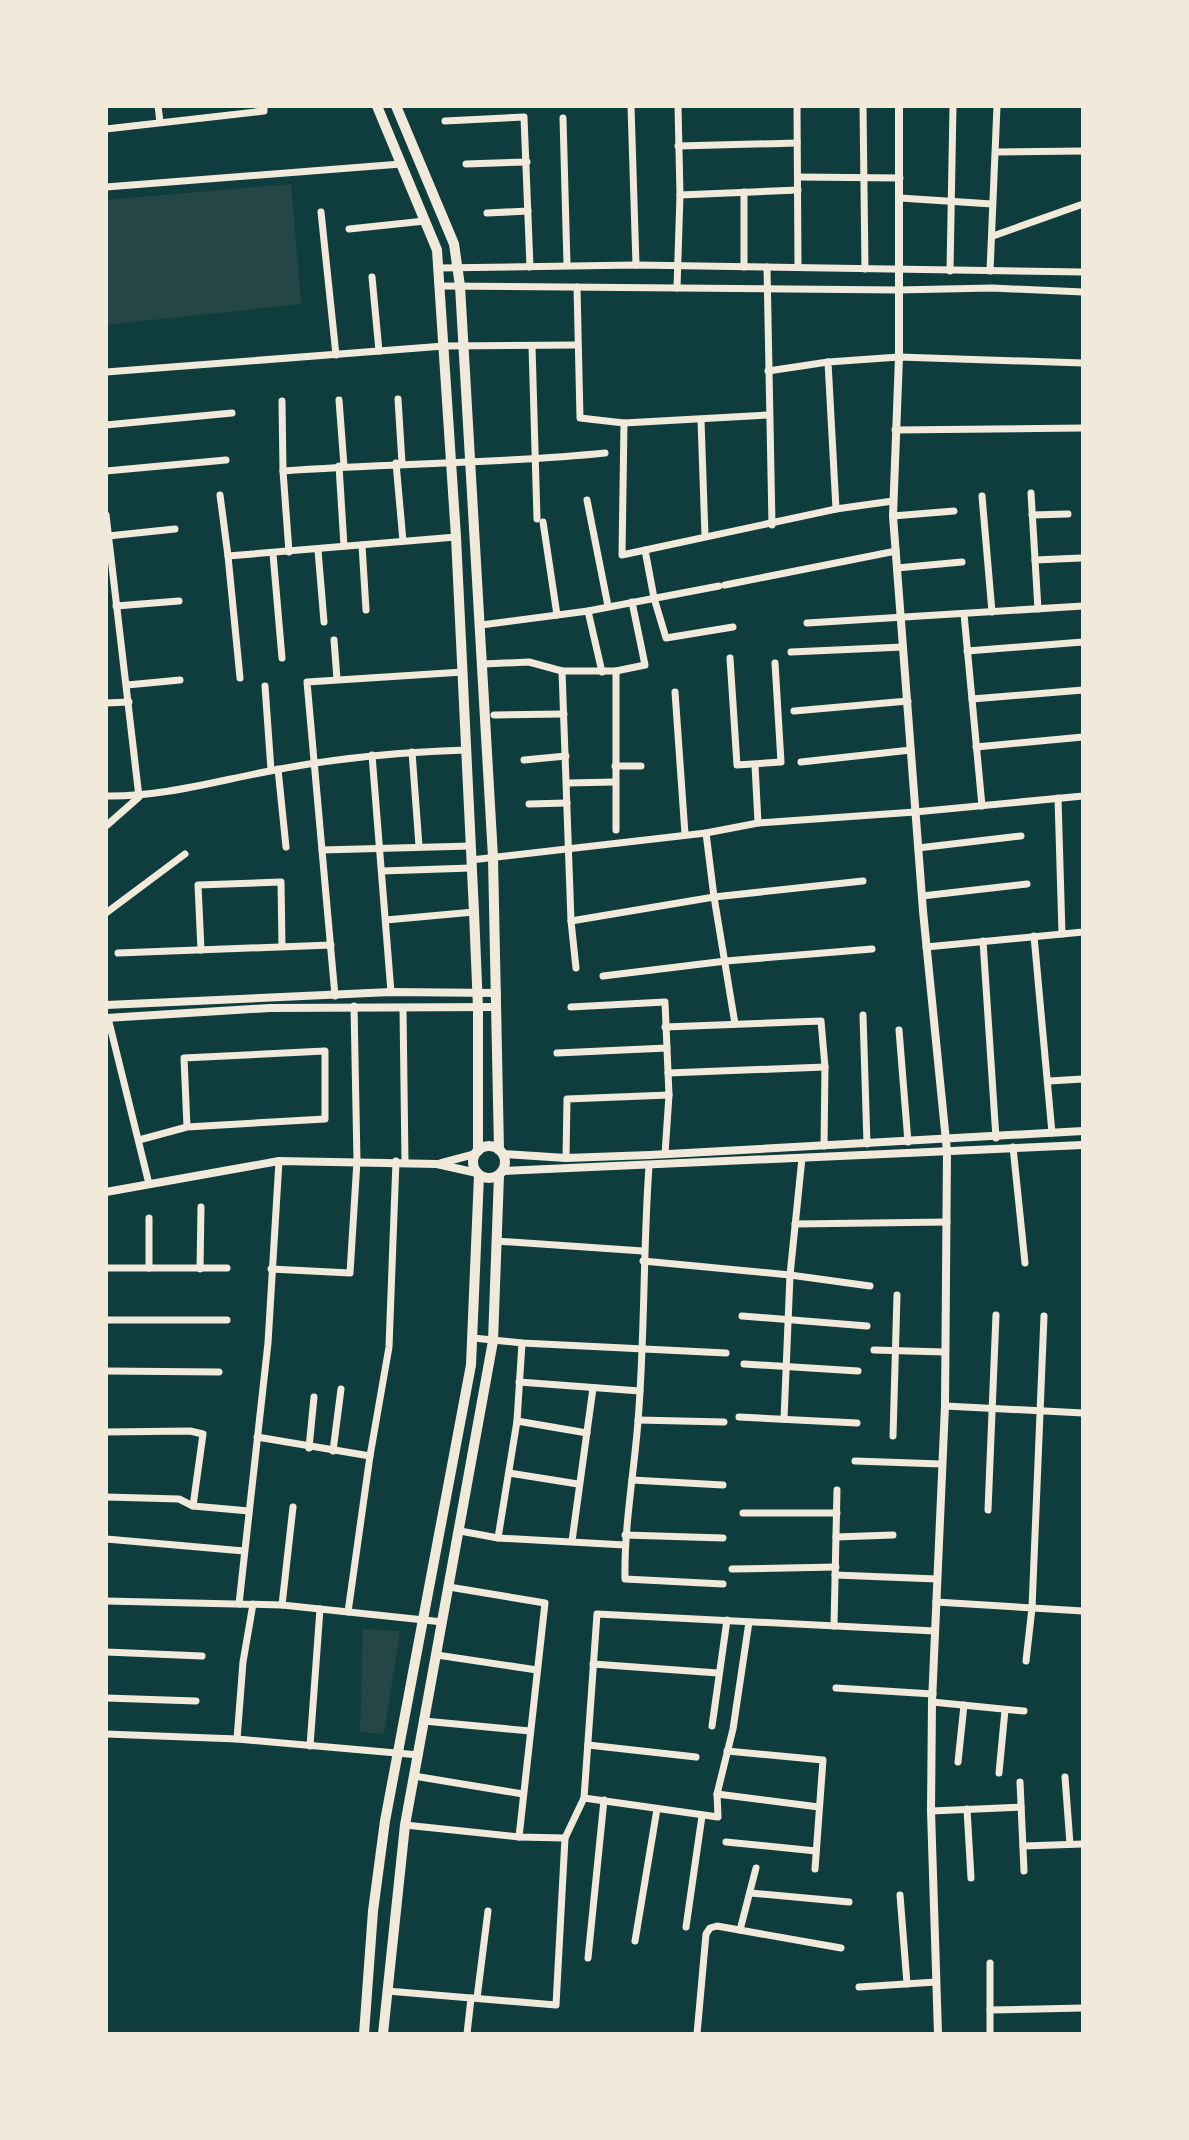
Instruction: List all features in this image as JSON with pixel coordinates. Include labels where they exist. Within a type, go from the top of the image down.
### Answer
[{"type":"main road","points":[[364,2034],[373,1911],[398,1753],[471,1365],[478,1174],[473,1165],[476,1152],[478,1008],[474,912],[456,537],[437,250],[377,106]]},
{"type":"main road","points":[[383,2034],[405,1825],[493,1341],[501,1173],[493,857],[460,286],[454,244],[396,106]]},
{"type":"main road","points":[[476,1152],[489,1146],[501,1152]]},
{"type":"main road","points":[[478,1174],[489,1179],[501,1173]]},
{"type":"street","points":[[158,106],[160,122]]},
{"type":"street","points":[[211,106],[212,118]]},
{"type":"street","points":[[106,117],[107,129],[264,111],[264,106]]},
{"type":"street","points":[[631,106],[636,265]]},
{"type":"street","points":[[677,288],[680,195],[678,106]]},
{"type":"street","points":[[797,106],[798,267]]},
{"type":"street","points":[[863,106],[865,269]]},
{"type":"street","points":[[899,106],[899,357],[893,516],[926,947],[947,1151],[945,1406],[932,1698],[931,1811],[938,2034]]},
{"type":"street","points":[[950,271],[953,106]]},
{"type":"street","points":[[990,271],[997,106]]},
{"type":"street","points":[[445,121],[524,117],[530,267]]},
{"type":"street","points":[[563,118],[567,265]]},
{"type":"street","points":[[678,146],[797,143]]},
{"type":"street","points":[[996,152],[1083,151]]},
{"type":"street","points":[[466,164],[527,162]]},
{"type":"street","points":[[106,187],[401,164]]},
{"type":"street","points":[[798,177],[900,178]]},
{"type":"street","points":[[680,195],[798,190]]},
{"type":"street","points":[[744,192],[744,267]]},
{"type":"street","points":[[900,198],[992,204]]},
{"type":"street","points":[[993,236],[1083,204]]},
{"type":"street","points":[[487,213],[528,211]]},
{"type":"street","points":[[321,212],[336,355]]},
{"type":"street","points":[[349,229],[425,221]]},
{"type":"street","points":[[438,268],[636,265],[1083,272]]},
{"type":"street","points":[[767,267],[772,525]]},
{"type":"street","points":[[372,277],[379,351]]},
{"type":"street","points":[[439,286],[992,288],[1083,292]]},
{"type":"street","points":[[577,287],[580,418],[624,423],[768,415]]},
{"type":"street","points":[[106,372],[444,346],[577,345]]},
{"type":"street","points":[[532,346],[534,460],[540,520],[557,615]]},
{"type":"street","points":[[768,371],[828,362],[899,357],[1083,363]]},
{"type":"street","points":[[828,362],[836,509]]},
{"type":"street","points":[[398,399],[403,541]]},
{"type":"street","points":[[339,400],[344,546]]},
{"type":"street","points":[[282,401],[289,552]]},
{"type":"street","points":[[106,425],[232,413]]},
{"type":"street","points":[[701,420],[705,536]]},
{"type":"street","points":[[624,423],[622,555],[836,509],[893,501]]},
{"type":"street","points":[[895,430],[1083,428]]},
{"type":"street","points":[[283,471],[399,463],[534,460],[605,453]]},
{"type":"street","points":[[106,471],[226,460]]},
{"type":"street","points":[[1031,493],[1038,609]]},
{"type":"street","points":[[220,495],[240,678]]},
{"type":"street","points":[[982,496],[992,612]]},
{"type":"street","points":[[587,500],[608,606]]},
{"type":"street","points":[[893,516],[954,511]]},
{"type":"street","points":[[1032,515],[1068,514]]},
{"type":"street","points":[[106,515],[139,797]]},
{"type":"street","points":[[108,536],[175,529]]},
{"type":"street","points":[[228,556],[456,537]]},
{"type":"street","points":[[362,545],[366,610]]},
{"type":"street","points":[[318,550],[324,622]]},
{"type":"street","points":[[645,550],[666,638],[733,627]]},
{"type":"street","points":[[481,625],[588,611],[896,551]]},
{"type":"street","points":[[273,554],[282,658]]},
{"type":"street","points":[[1035,560],[1081,558]]},
{"type":"street","points":[[897,568],[962,562]]},
{"type":"street","points":[[106,616],[117,611],[179,601]]},
{"type":"street","points":[[483,664],[529,662],[562,671],[602,672],[645,665],[632,602]]},
{"type":"street","points":[[807,623],[1083,606]]},
{"type":"street","points":[[588,611],[602,672]]},
{"type":"street","points":[[964,614],[982,806]]},
{"type":"street","points":[[334,640],[337,679]]},
{"type":"street","points":[[967,651],[1083,642]]},
{"type":"street","points":[[791,652],[903,647]]},
{"type":"street","points":[[730,658],[737,765],[781,762],[775,663]]},
{"type":"street","points":[[562,671],[571,921],[576,968]]},
{"type":"street","points":[[616,671],[616,830]]},
{"type":"street","points":[[335,996],[307,682],[463,672]]},
{"type":"street","points":[[127,685],[180,680]]},
{"type":"street","points":[[265,686],[286,847]]},
{"type":"street","points":[[972,699],[1083,690]]},
{"type":"street","points":[[675,692],[685,834]]},
{"type":"street","points":[[794,711],[908,701]]},
{"type":"street","points":[[106,703],[129,702]]},
{"type":"street","points":[[494,715],[564,714]]},
{"type":"street","points":[[976,747],[1083,737]]},
{"type":"street","points":[[106,796],[139,797],[315,762],[372,755],[466,750]]},
{"type":"street","points":[[801,762],[911,750]]},
{"type":"street","points":[[412,752],[419,846]]},
{"type":"street","points":[[372,755],[391,992]]},
{"type":"street","points":[[524,760],[566,756]]},
{"type":"street","points":[[755,765],[758,823]]},
{"type":"street","points":[[615,766],[641,766]]},
{"type":"street","points":[[567,783],[614,782]]},
{"type":"street","points":[[382,871],[471,864],[493,857],[706,833],[758,823],[1083,796]]},
{"type":"street","points":[[106,826],[139,797]]},
{"type":"street","points":[[1058,798],[1062,934]]},
{"type":"street","points":[[529,804],[567,803]]},
{"type":"street","points":[[706,833],[735,1024]]},
{"type":"street","points":[[918,848],[1021,836]]},
{"type":"street","points":[[322,850],[471,846]]},
{"type":"street","points":[[106,913],[185,854]]},
{"type":"street","points":[[571,921],[714,897],[863,881]]},
{"type":"street","points":[[201,950],[198,885],[281,882],[282,946]]},
{"type":"street","points":[[922,896],[1027,884]]},
{"type":"street","points":[[386,920],[474,912]]},
{"type":"street","points":[[926,947],[1083,932]]},
{"type":"street","points":[[1034,936],[1052,1133]]},
{"type":"street","points":[[983,941],[996,1138]]},
{"type":"street","points":[[118,953],[331,945]]},
{"type":"street","points":[[603,976],[726,961],[872,949]]},
{"type":"street","points":[[106,1005],[391,992],[497,993]]},
{"type":"street","points":[[571,1007],[665,1002],[669,1095],[665,1154]]},
{"type":"street","points":[[149,1184],[107,1018],[354,1006],[497,1007]]},
{"type":"street","points":[[271,1269],[350,1273],[357,1161],[354,1006]]},
{"type":"street","points":[[348,1612],[389,1347],[401,1162],[403,1008]]},
{"type":"street","points":[[863,1015],[867,1144]]},
{"type":"street","points":[[665,1027],[821,1021],[825,1067],[824,1146]]},
{"type":"street","points":[[899,1030],[908,1142]]},
{"type":"street","points":[[557,1053],[667,1048]]},
{"type":"street","points":[[139,1140],[187,1127],[325,1119],[325,1051],[184,1058],[187,1127]]},
{"type":"street","points":[[668,1073],[825,1067]]},
{"type":"street","points":[[1049,1081],[1083,1079]]},
{"type":"street","points":[[566,1158],[567,1099],[669,1095]]},
{"type":"street","points":[[501,1152],[566,1158],[996,1138],[1083,1131]]},
{"type":"street","points":[[501,1173],[1083,1145]]},
{"type":"street","points":[[1013,1147],[1025,1263]]},
{"type":"street","points":[[437,1164],[476,1152]]},
{"type":"street","points":[[784,1419],[790,1275],[802,1158]]},
{"type":"street","points":[[239,1604],[268,1343],[279,1161]]},
{"type":"street","points":[[106,1192],[279,1161],[437,1164],[478,1174]]},
{"type":"street","points":[[649,1166],[643,1251],[640,1391],[625,1535],[625,1579],[723,1584]]},
{"type":"street","points":[[200,1269],[201,1207]]},
{"type":"street","points":[[149,1218],[149,1268]]},
{"type":"street","points":[[795,1224],[947,1222]]},
{"type":"street","points":[[496,1241],[643,1251]]},
{"type":"street","points":[[643,1261],[870,1286]]},
{"type":"street","points":[[106,1268],[227,1268]]},
{"type":"street","points":[[893,1436],[897,1295]]},
{"type":"street","points":[[988,1510],[996,1315]]},
{"type":"street","points":[[742,1316],[867,1326]]},
{"type":"street","points":[[1026,1661],[1032,1608],[1044,1316]]},
{"type":"street","points":[[106,1320],[227,1320]]},
{"type":"street","points":[[473,1338],[726,1353]]},
{"type":"street","points":[[498,1538],[517,1421],[522,1343]]},
{"type":"street","points":[[874,1350],[944,1352]]},
{"type":"street","points":[[744,1364],[858,1371]]},
{"type":"street","points":[[106,1371],[219,1372]]},
{"type":"street","points":[[519,1382],[640,1391]]},
{"type":"street","points":[[572,1541],[593,1388]]},
{"type":"street","points":[[333,1451],[341,1389]]},
{"type":"street","points":[[309,1448],[314,1397]]},
{"type":"street","points":[[945,1406],[1083,1413]]},
{"type":"street","points":[[739,1417],[857,1423]]},
{"type":"street","points":[[638,1420],[724,1422]]},
{"type":"street","points":[[517,1421],[587,1433]]},
{"type":"street","points":[[106,1432],[190,1431],[203,1434],[193,1506]]},
{"type":"street","points":[[257,1437],[370,1456]]},
{"type":"street","points":[[855,1461],[941,1464]]},
{"type":"street","points":[[509,1473],[578,1484]]},
{"type":"street","points":[[632,1480],[723,1485]]},
{"type":"street","points":[[834,1626],[837,1490]]},
{"type":"street","points":[[106,1497],[179,1499],[193,1506],[249,1511]]},
{"type":"street","points":[[282,1605],[293,1507]]},
{"type":"street","points":[[743,1513],[837,1513]]},
{"type":"street","points":[[460,1531],[498,1538],[625,1545]]},
{"type":"street","points":[[625,1535],[723,1538]]},
{"type":"street","points":[[836,1537],[893,1535]]},
{"type":"street","points":[[106,1539],[244,1551]]},
{"type":"street","points":[[732,1569],[836,1571],[937,1579]]},
{"type":"street","points":[[449,1587],[545,1603],[519,1837]]},
{"type":"street","points":[[106,1601],[282,1605],[443,1622]]},
{"type":"street","points":[[936,1602],[1083,1611]]},
{"type":"street","points":[[237,1739],[243,1662],[253,1604]]},
{"type":"street","points":[[310,1746],[320,1609]]},
{"type":"street","points":[[387,1991],[556,2005],[565,1838],[584,1798],[597,1614],[935,1631]]},
{"type":"street","points":[[712,1726],[727,1620]]},
{"type":"street","points":[[584,1798],[718,1817],[717,1794],[749,1622]]},
{"type":"street","points":[[106,1652],[202,1656]]},
{"type":"street","points":[[437,1655],[537,1670]]},
{"type":"street","points":[[593,1664],[718,1673]]},
{"type":"street","points":[[836,1688],[1024,1711]]},
{"type":"street","points":[[106,1698],[196,1701]]},
{"type":"street","points":[[958,1762],[964,1705]]},
{"type":"street","points":[[999,1773],[1005,1710]]},
{"type":"street","points":[[424,1721],[530,1731]]},
{"type":"street","points":[[106,1734],[237,1739],[419,1755]]},
{"type":"street","points":[[588,1745],[696,1757]]},
{"type":"street","points":[[727,1751],[823,1760],[815,1869]]},
{"type":"street","points":[[414,1776],[523,1794]]},
{"type":"street","points":[[1065,1777],[1070,1844]]},
{"type":"street","points":[[1020,1782],[1024,1871]]},
{"type":"street","points":[[717,1794],[819,1807]]},
{"type":"street","points":[[588,1958],[604,1800]]},
{"type":"street","points":[[931,1811],[1021,1807]]},
{"type":"street","points":[[635,1941],[657,1809]]},
{"type":"street","points":[[967,1809],[971,1878]]},
{"type":"street","points":[[686,1927],[702,1816]]},
{"type":"street","points":[[405,1825],[519,1837],[565,1838]]},
{"type":"street","points":[[726,1842],[816,1851]]},
{"type":"street","points":[[1023,1846],[1083,1844]]},
{"type":"street","points":[[740,1930],[756,1868]]},
{"type":"street","points":[[750,1893],[849,1902]]},
{"type":"street","points":[[900,1895],[907,1984]]},
{"type":"street","points":[[467,2034],[488,1911]]},
{"type":"street","points":[[697,2034],[706,1934],[710,1928],[717,1926],[841,1948]]},
{"type":"street","points":[[990,1963],[990,2034]]},
{"type":"street","points":[[859,1987],[936,1982]]},
{"type":"street","points":[[990,2010],[1083,2008]]},
{"type":"shaded area","points":[[291,184],[301,304],[106,325],[106,200]]},
{"type":"shaded area","points":[[363,1629],[400,1631],[384,1734],[360,1732]]}]
